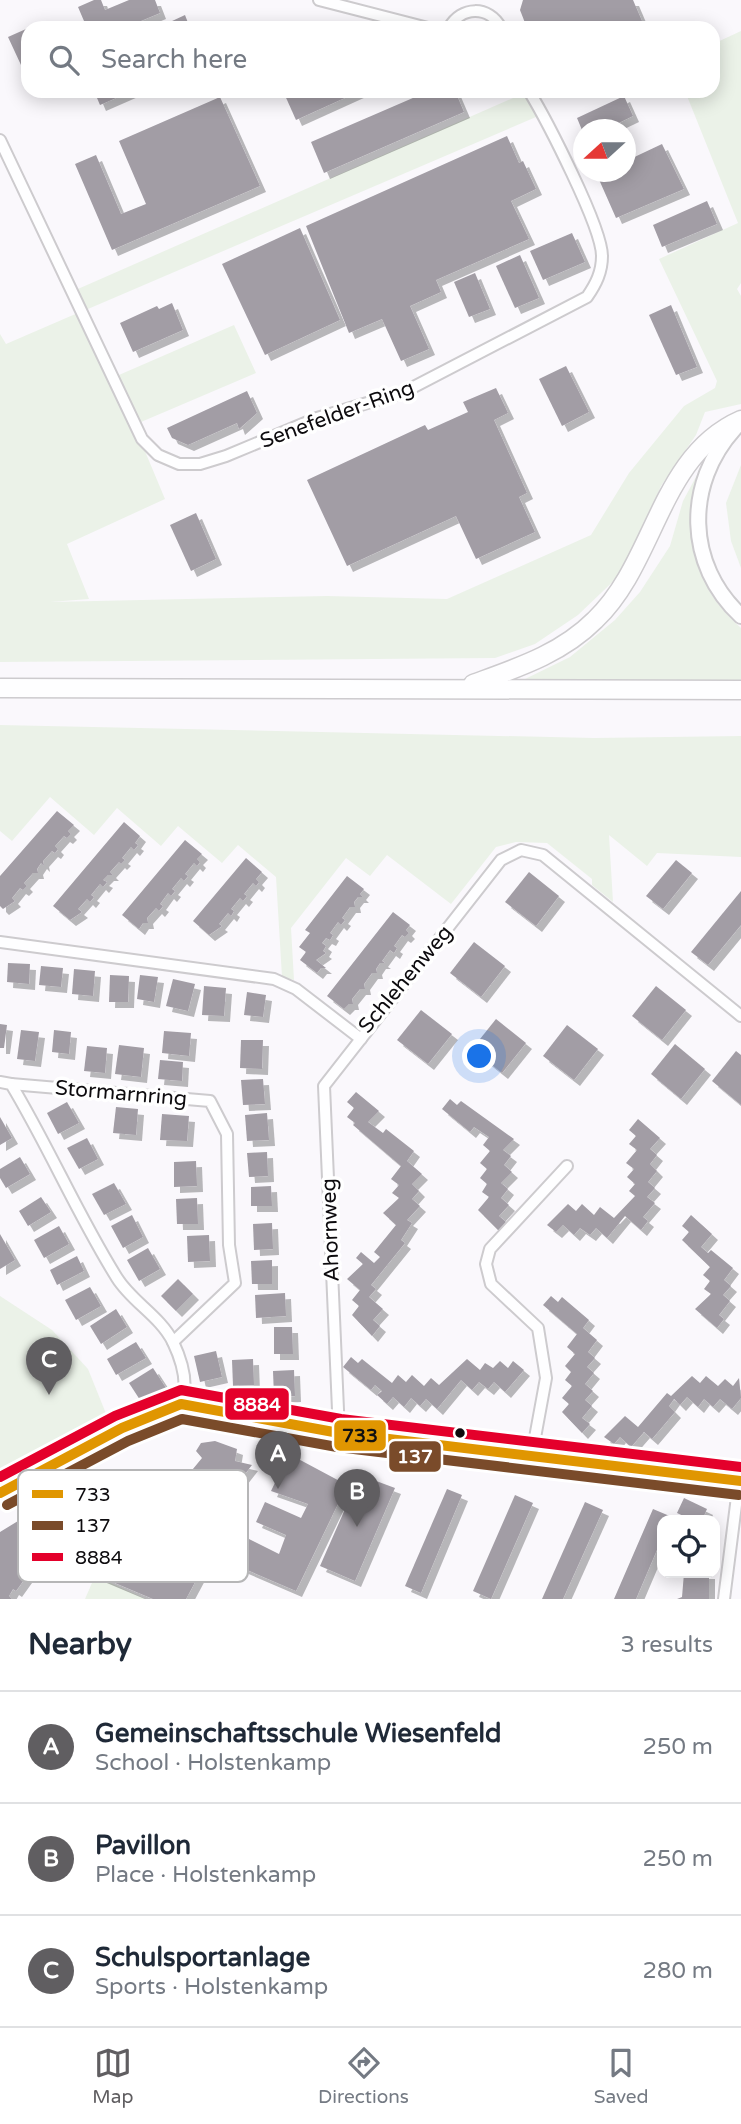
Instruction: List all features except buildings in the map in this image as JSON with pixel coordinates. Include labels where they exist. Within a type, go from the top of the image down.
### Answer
[{"type":"highway","points":[[462,688],[554,652],[596,620],[623,586],[688,463],[713,437],[741,420]]},
{"type":"highway","points":[[0,688],[741,690]]},
{"type":"main road","points":[[741,420],[710,464],[697,508],[697,527],[699,546],[709,575],[725,601],[741,617]]},
{"type":"street","points":[[319,0],[401,21]]},
{"type":"street","points":[[488,13],[492,0]]},
{"type":"street","points":[[456,21],[463,13],[479,11],[488,13],[495,21]]},
{"type":"street","name":"Senefelder-Ring","points":[[0,140],[142,439],[158,455],[179,464],[200,464],[339,410],[404,392],[587,297],[600,273],[602,254],[598,236],[548,123],[533,98]]},
{"type":"street","name":"Schlehenweg","points":[[0,942],[274,979],[296,989],[361,1039],[498,863],[506,855],[521,850],[536,852],[546,858],[741,1016]]},
{"type":"street","name":"Ahornweg","points":[[339,1433],[324,1086],[361,1039]]},
{"type":"street","name":"Stormarnring","points":[[6,1083],[210,1101],[227,1134],[229,1245],[235,1283],[173,1342]]},
{"type":"street","name":"Stormarnring","points":[[6,1083],[118,1279],[163,1325],[173,1342],[181,1362],[186,1392],[181,1404]]},
{"type":"street","points":[[532,1454],[546,1378],[538,1328],[491,1284],[486,1264],[491,1249],[567,1166]]},
{"type":"street","points":[[43,1470],[122,1428],[181,1404],[339,1433],[740,1481],[724,1599]]},
{"type":"street","points":[[0,1493],[18,1483]]},
{"type":"shaded area","points":[[741,31],[741,283],[737,289],[741,296],[741,404],[705,412],[696,435],[661,486],[624,571],[578,615],[535,644],[495,658],[0,662],[0,334],[6,344],[80,312],[71,292],[513,98],[533,98],[543,114],[81,312],[112,378],[234,325],[256,373],[134,425],[165,499],[67,544],[89,599],[50,602],[327,596],[447,599],[591,535],[629,473],[684,406],[715,388],[717,381],[659,259],[738,223],[688,98],[720,98],[720,41]]},
{"type":"shaded area","points":[[705,460],[696,507],[696,550],[709,591],[741,628],[741,681],[521,681],[570,657],[615,620],[640,592],[670,546],[683,501]]},
{"type":"shaded area","points":[[741,465],[741,568],[731,541],[726,503]]},
{"type":"shaded area","points":[[0,725],[594,738],[741,736],[741,857],[657,853],[647,866],[609,835],[613,902],[592,885],[592,879],[547,843],[516,842],[496,847],[451,904],[387,855],[370,876],[346,858],[291,928],[294,980],[282,977],[276,877],[238,845],[222,863],[178,826],[161,846],[117,808],[94,835],[50,797],[12,841],[0,831]]},
{"type":"shaded area","points":[[0,1296],[52,1330],[88,1369],[109,1421],[0,1471]]},
{"type":"shaded area","points":[[92,1582],[108,1582],[146,1599],[85,1599]]},
{"type":"transit line","name":"8884","points":[[0,1477],[115,1416],[181,1390],[341,1419],[741,1467]]},
{"type":"transit line","name":"733","points":[[43,1470],[122,1428],[181,1404],[339,1433],[741,1481]]},
{"type":"transit line","name":"137","points":[[73,1470],[128,1441],[182,1419],[337,1447],[739,1495]]},
{"type":"transit line","name":"733","points":[[0,1493],[18,1483]]},
{"type":"transit line","name":"137","points":[[7,1505],[18,1499]]},
{"type":"place","name":"Schulsportanlage","points":[[49,1395]]},
{"type":"place","name":"Gemeinschaftsschule Wiesenfeld","points":[[278,1489]]},
{"type":"place","name":"Pavillon","points":[[357,1527]]}]
